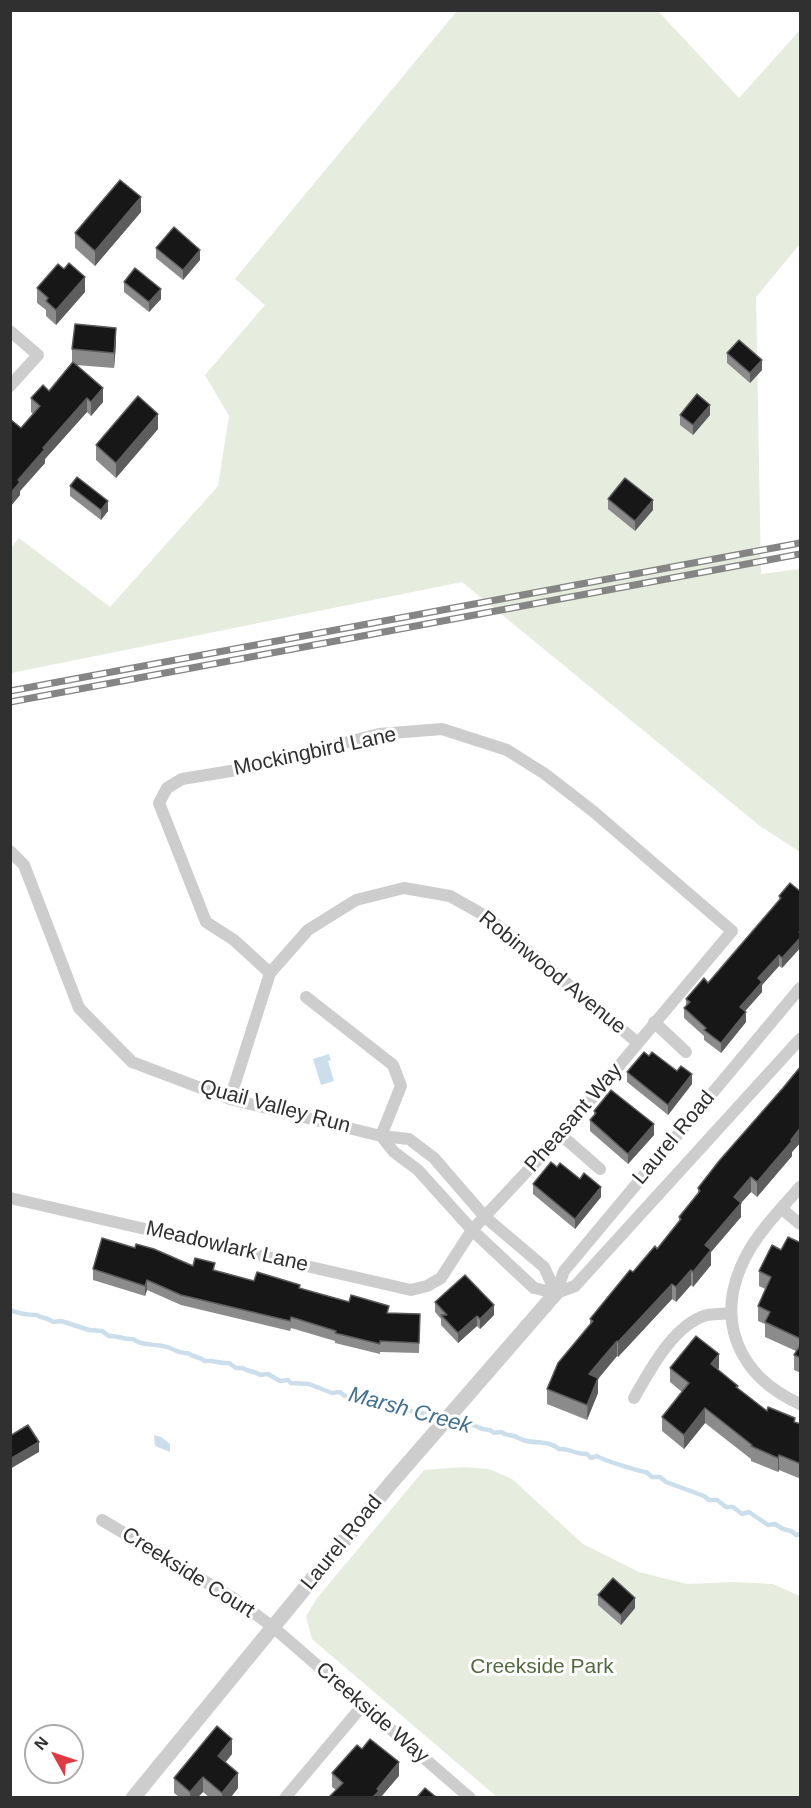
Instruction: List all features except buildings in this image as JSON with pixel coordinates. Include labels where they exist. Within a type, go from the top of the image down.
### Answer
[{"type":"street","points":[[10,331],[38,355],[10,386]]},
{"type":"street","name":"Mockingbird Lane","points":[[270,973],[234,940],[206,922],[159,803],[167,788],[182,779],[243,769],[379,734],[442,729],[507,750],[545,774],[594,812],[732,931]]},
{"type":"street","name":"Quail Valley Run","points":[[10,851],[24,865],[79,1008],[132,1062],[230,1100],[381,1136],[409,1139],[434,1158],[485,1217],[544,1267],[556,1293]]},
{"type":"street","name":"Robinwood Avenue","points":[[230,1100],[270,973],[308,930],[356,900],[404,888],[450,896],[489,918],[638,1043]]},
{"type":"street","name":"Pheasant Way","points":[[441,1278],[472,1230],[561,1136],[732,931]]},
{"type":"street","name":"Laurel Road","points":[[133,1797],[416,1453],[556,1293],[564,1271],[801,987]]},
{"type":"street","points":[[306,997],[393,1065],[401,1086],[381,1136],[394,1152],[418,1170],[472,1230],[534,1288],[556,1293]]},
{"type":"street","points":[[654,1022],[686,1052]]},
{"type":"street","name":"Laurel Road","points":[[556,1293],[575,1286],[801,1039]]},
{"type":"street","points":[[561,1136],[600,1169]]},
{"type":"street","points":[[801,1187],[746,1255],[733,1287],[730,1313],[740,1351],[760,1379],[786,1397],[801,1404]]},
{"type":"street","name":"Meadowlark Lane","points":[[10,1198],[411,1290],[428,1286],[441,1278]]},
{"type":"street","points":[[782,1209],[801,1224]]},
{"type":"street","points":[[634,1398],[660,1355],[691,1322],[706,1316],[730,1313]]},
{"type":"street","name":"Creekside Court","points":[[102,1520],[236,1600],[273,1627]]},
{"type":"street","name":"Creekside Way","points":[[273,1627],[470,1797]]},
{"type":"street","points":[[285,1797],[363,1705]]},
{"type":"green space","points":[[457,11],[658,11],[739,98],[800,30],[800,244],[756,297],[761,574],[800,569],[800,852],[760,826],[462,582],[11,673],[10,549],[19,538],[110,607],[218,486],[229,416],[205,375],[265,305],[235,279]]},
{"type":"green space","name":"Creekside Park","points":[[464,1467],[489,1469],[512,1479],[583,1544],[639,1572],[687,1584],[735,1582],[773,1584],[800,1596],[800,1797],[497,1797],[312,1639],[306,1616],[318,1597],[424,1470]]},
{"type":"water","points":[[329,1054],[331,1060],[328,1061],[334,1081],[321,1085],[313,1059]]},
{"type":"water","points":[[154,1435],[170,1444],[170,1452],[155,1446]]},
{"type":"waterway","name":"Marsh Creek","points":[[10,1310],[37,1315],[53,1322],[61,1321],[89,1330],[102,1331],[109,1336],[133,1339],[141,1343],[188,1353],[205,1361],[229,1363],[236,1368],[243,1368],[260,1375],[268,1374],[280,1381],[288,1380],[291,1383],[309,1384],[332,1393],[340,1392],[345,1396],[382,1403],[389,1407],[425,1414],[440,1420]]},
{"type":"waterway","name":"Marsh Creek","points":[[449,1420],[470,1424],[494,1433],[501,1432],[523,1440],[546,1443],[559,1449],[587,1454],[591,1458],[597,1456],[646,1472],[652,1477],[660,1477],[666,1482],[709,1500],[717,1500],[726,1507],[733,1507],[742,1514],[749,1512],[768,1525],[775,1524],[796,1535],[800,1534]]},
{"type":"railway","points":[[10,691],[800,543]]},
{"type":"railway","points":[[10,702],[800,554]]}]
